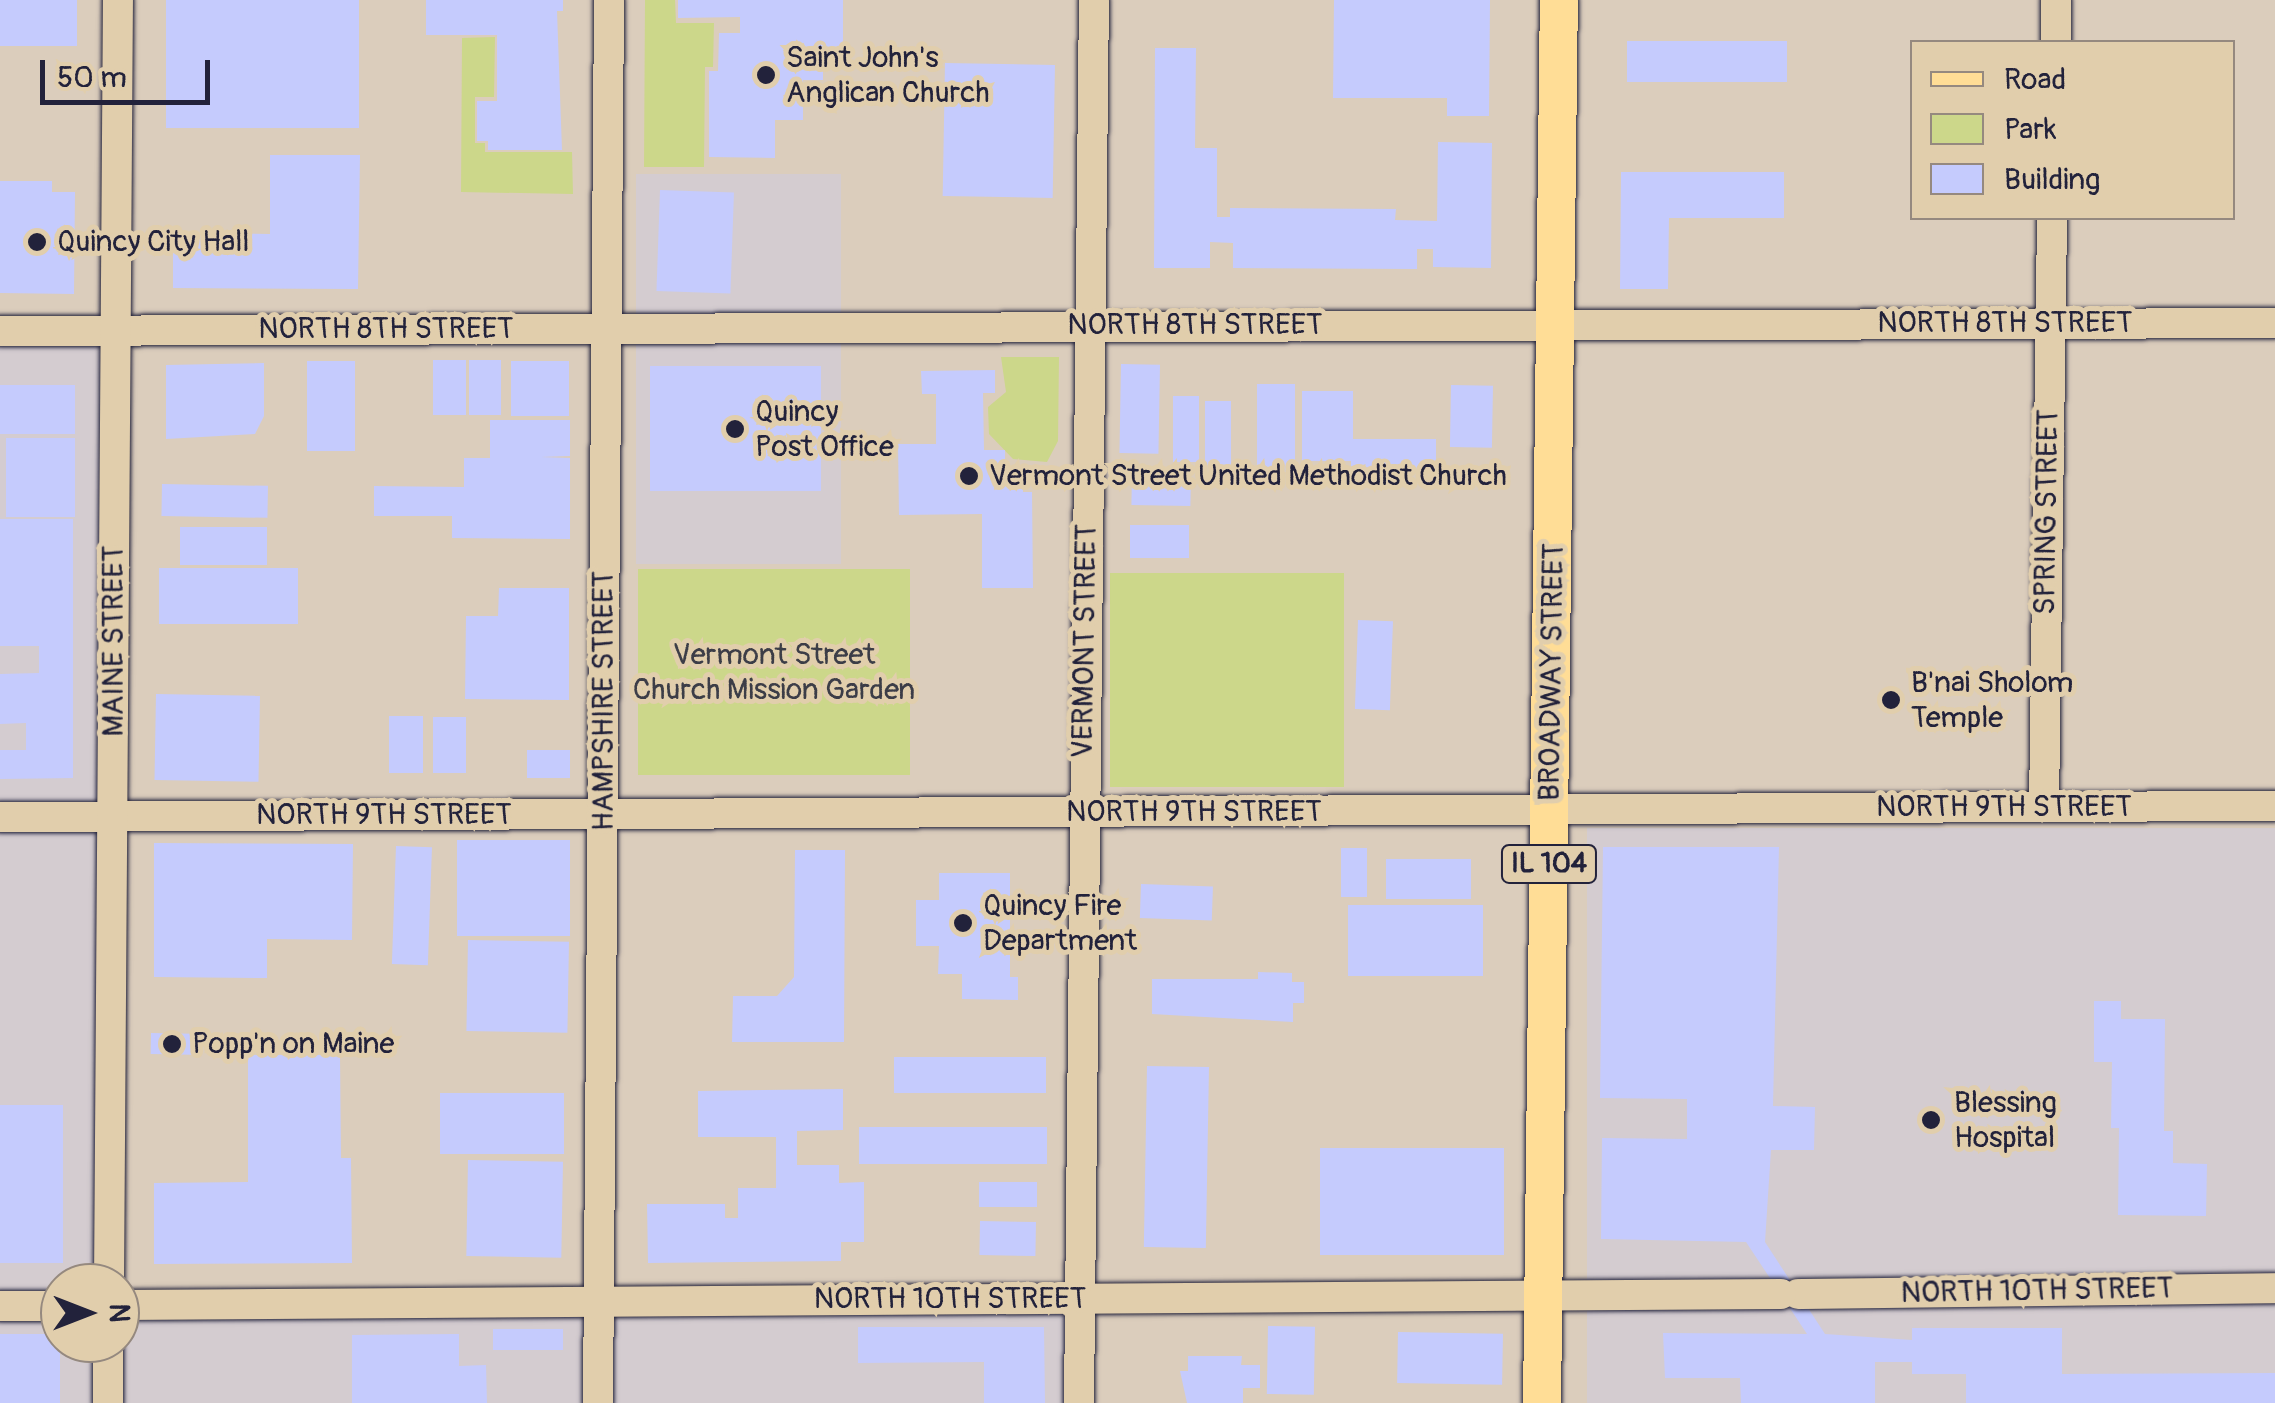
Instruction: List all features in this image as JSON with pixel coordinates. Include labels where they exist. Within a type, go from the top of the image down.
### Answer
[{"type":"main road","name":"BROADWAY STREET","points":[[1542,1403],[1559,0]]},
{"type":"street","name":"MAINE STREET","points":[[108,1263],[118,0]]},
{"type":"street","name":"HAMPSHIRE STREET","points":[[598,1403],[609,0]]},
{"type":"street","name":"VERMONT STREET","points":[[1078,1403],[1094,0]]},
{"type":"street","points":[[2056,0],[2056,40]]},
{"type":"street","name":"SPRING STREET","points":[[2044,807],[2052,220]]},
{"type":"street","name":"NORTH 8TH STREET","points":[[0,332],[2275,323]]},
{"type":"street","name":"NORTH 9TH STREET","points":[[0,817],[2275,806]]},
{"type":"street","name":"NORTH 10TH STREET","points":[[140,1306],[2275,1288]]},
{"type":"street","points":[[0,1306],[40,1306]]},
{"type":"street","points":[[108,1363],[108,1403]]},
{"type":"shaded area","points":[[636,174],[841,174],[841,564],[636,564]]},
{"type":"shaded area","points":[[0,331],[116,331],[109,1263],[40,1263],[40,1363],[140,1363],[140,1305],[1080,1298],[1079,1403],[0,1403]]},
{"type":"shaded area","name":"Blessing Hospital","points":[[1587,828],[2275,828],[2275,1403],[1587,1403]]},
{"type":"green space","points":[[645,0],[675,0],[676,23],[714,23],[713,67],[705,67],[704,167],[644,167]]},
{"type":"green space","points":[[495,37],[494,97],[475,97],[475,143],[485,143],[485,152],[572,152],[573,194],[461,192],[462,38]]},
{"type":"green space","points":[[1001,357],[1059,357],[1058,441],[1047,462],[1013,459],[989,434],[988,407],[1006,392]]},
{"type":"green space","name":"Vermont Street Church Mission Garden","points":[[638,569],[910,569],[910,775],[638,775]]},
{"type":"green space","points":[[1110,573],[1344,573],[1344,787],[1110,787]]},
{"type":"building","points":[[0,0],[77,0],[77,46],[0,46]]},
{"type":"building","points":[[166,0],[359,0],[359,128],[166,128]]},
{"type":"building","points":[[426,0],[563,0],[563,11],[557,11],[562,150],[488,150],[488,141],[477,141],[477,101],[497,101],[497,35],[426,35]]},
{"type":"building","name":"Saint John's Anglican Church","points":[[678,0],[843,0],[843,52],[823,52],[823,80],[803,80],[803,120],[775,120],[775,158],[709,157],[709,71],[718,71],[719,33],[740,33],[740,17],[678,18]]},
{"type":"building","points":[[1334,0],[1490,0],[1489,116],[1447,116],[1447,98],[1333,98]]},
{"type":"building","points":[[1627,41],[1787,41],[1787,82],[1627,82]]},
{"type":"building","points":[[1155,48],[1196,48],[1195,148],[1217,148],[1217,217],[1230,217],[1230,208],[1396,209],[1395,220],[1437,221],[1438,142],[1492,143],[1491,268],[1433,267],[1433,249],[1417,249],[1417,269],[1233,268],[1233,243],[1210,242],[1210,268],[1154,268]]},
{"type":"building","points":[[945,63],[1055,65],[1053,198],[943,196]]},
{"type":"building","points":[[270,155],[360,155],[358,289],[173,288],[173,233],[270,234]]},
{"type":"building","points":[[1621,172],[1784,172],[1784,218],[1669,218],[1668,289],[1620,289]]},
{"type":"building","name":"Quincy City Hall","points":[[0,181],[52,181],[52,192],[75,192],[74,294],[0,293]]},
{"type":"building","points":[[660,190],[734,193],[730,294],[656,291]]},
{"type":"building","points":[[433,360],[466,360],[466,415],[433,415]]},
{"type":"building","points":[[469,360],[501,360],[501,415],[469,415]]},
{"type":"building","points":[[307,361],[355,361],[355,451],[307,451]]},
{"type":"building","points":[[511,361],[569,361],[569,416],[511,416]]},
{"type":"building","points":[[264,363],[264,416],[255,434],[166,439],[166,365]]},
{"type":"building","points":[[1121,364],[1160,365],[1158,454],[1119,453]]},
{"type":"building","name":"Quincy Post Office","points":[[650,366],[821,366],[821,491],[650,491]]},
{"type":"building","name":"Vermont Street United Methodist Church","points":[[995,370],[995,393],[983,393],[984,450],[1005,450],[1005,467],[1040,467],[1040,484],[1023,484],[1023,492],[1032,492],[1033,588],[982,588],[982,514],[899,515],[898,444],[936,444],[936,394],[922,394],[921,371]]},
{"type":"building","points":[[1257,384],[1295,384],[1295,472],[1257,472]]},
{"type":"building","points":[[0,385],[75,385],[75,434],[0,434]]},
{"type":"building","points":[[1451,385],[1493,386],[1492,448],[1450,447]]},
{"type":"building","points":[[1302,391],[1353,391],[1353,439],[1436,439],[1436,471],[1351,471],[1351,461],[1302,461]]},
{"type":"building","points":[[1173,396],[1199,396],[1199,462],[1173,462]]},
{"type":"building","points":[[1205,401],[1231,401],[1231,467],[1205,467]]},
{"type":"building","points":[[490,420],[570,420],[570,456],[541,457],[570,458],[570,539],[452,538],[452,516],[374,516],[374,486],[464,487],[464,458],[490,458]]},
{"type":"building","points":[[6,438],[75,438],[75,517],[6,517]]},
{"type":"building","points":[[1132,471],[1191,472],[1190,506],[1131,505]]},
{"type":"building","points":[[162,484],[268,486],[267,518],[161,516]]},
{"type":"building","points":[[0,519],[73,519],[73,778],[0,779],[0,750],[26,750],[26,723],[0,724],[0,674],[39,673],[39,646],[0,646]]},
{"type":"building","points":[[1130,525],[1189,525],[1189,558],[1130,558]]},
{"type":"building","points":[[180,527],[267,527],[267,565],[180,565]]},
{"type":"building","points":[[159,568],[298,568],[298,624],[159,624]]},
{"type":"building","points":[[499,588],[569,588],[569,700],[465,699],[466,616],[498,616]]},
{"type":"building","points":[[1358,620],[1393,621],[1390,710],[1355,709]]},
{"type":"building","points":[[156,694],[260,696],[258,782],[154,780]]},
{"type":"building","points":[[389,716],[423,716],[423,773],[389,773]]},
{"type":"building","points":[[433,717],[466,717],[466,773],[433,773]]},
{"type":"building","points":[[527,750],[570,750],[570,778],[527,778]]},
{"type":"building","points":[[457,840],[570,840],[570,936],[457,936]]},
{"type":"building","points":[[154,843],[353,844],[352,940],[267,939],[267,978],[154,977]]},
{"type":"building","points":[[396,846],[432,847],[428,965],[392,964]]},
{"type":"building","points":[[1603,847],[1779,847],[1773,1106],[1815,1107],[1814,1150],[1771,1150],[1765,1242],[1825,1334],[1912,1340],[1912,1328],[2062,1328],[2062,1374],[2275,1373],[2275,1403],[1966,1403],[1966,1374],[1912,1374],[1912,1362],[1875,1362],[1875,1403],[1741,1403],[1740,1378],[1665,1378],[1663,1333],[1807,1334],[1746,1242],[1601,1239],[1602,1138],[1687,1139],[1687,1099],[1600,1098]]},
{"type":"building","points":[[1341,848],[1367,848],[1367,897],[1341,897]]},
{"type":"building","points":[[795,850],[845,850],[844,1042],[732,1042],[733,996],[777,996],[794,977]]},
{"type":"building","points":[[1386,859],[1471,859],[1471,899],[1386,899]]},
{"type":"building","name":"Quincy Fire Department","points":[[939,873],[1010,873],[1010,977],[1018,977],[1018,1000],[962,999],[962,974],[938,974],[939,946],[916,946],[916,900],[939,900]]},
{"type":"building","points":[[1141,884],[1213,887],[1212,920],[1140,918]]},
{"type":"building","points":[[1348,905],[1483,905],[1483,976],[1348,976]]},
{"type":"building","points":[[468,940],[569,942],[567,1033],[466,1031]]},
{"type":"building","points":[[1258,972],[1292,973],[1292,982],[1304,982],[1304,1003],[1293,1003],[1293,1022],[1152,1014],[1152,979],[1258,979]]},
{"type":"building","points":[[2094,1001],[2121,1001],[2121,1019],[2165,1019],[2164,1131],[2173,1131],[2173,1163],[2207,1164],[2206,1216],[2118,1215],[2119,1128],[2111,1128],[2112,1062],[2094,1062]]},
{"type":"building","name":"Popp'n on Maine","points":[[151,1033],[193,1034],[193,1055],[151,1054]]},
{"type":"building","points":[[248,1055],[340,1055],[341,1158],[351,1158],[352,1263],[154,1264],[154,1183],[248,1182]]},
{"type":"building","points":[[894,1057],[1046,1057],[1046,1093],[894,1093]]},
{"type":"building","points":[[1147,1066],[1209,1067],[1206,1248],[1144,1247]]},
{"type":"building","points":[[843,1089],[843,1130],[797,1131],[797,1165],[839,1165],[839,1183],[864,1182],[864,1242],[841,1242],[841,1261],[648,1263],[647,1204],[725,1204],[725,1218],[738,1218],[738,1188],[776,1188],[776,1137],[698,1137],[698,1091]]},
{"type":"building","points":[[440,1093],[564,1093],[564,1154],[440,1154]]},
{"type":"building","points":[[0,1105],[63,1105],[63,1263],[0,1263]]},
{"type":"building","points":[[859,1127],[1047,1127],[1047,1164],[859,1164]]},
{"type":"building","points":[[1320,1148],[1504,1148],[1504,1255],[1320,1255]]},
{"type":"building","points":[[468,1160],[563,1162],[561,1258],[466,1256]]},
{"type":"building","points":[[979,1182],[1037,1182],[1037,1207],[979,1207]]},
{"type":"building","points":[[980,1221],[1036,1222],[1035,1256],[979,1255]]},
{"type":"building","points":[[1268,1326],[1315,1327],[1314,1395],[1267,1394]]},
{"type":"building","points":[[858,1327],[1044,1327],[1045,1403],[984,1403],[984,1362],[858,1363]]},
{"type":"building","points":[[493,1329],[563,1329],[563,1350],[493,1350]]},
{"type":"building","points":[[1398,1332],[1503,1334],[1502,1385],[1397,1383]]},
{"type":"building","points":[[0,1334],[40,1334],[40,1363],[60,1363],[60,1403],[0,1403]]},
{"type":"building","points":[[459,1334],[459,1366],[486,1365],[487,1403],[352,1403],[352,1335]]},
{"type":"building","points":[[1188,1356],[1242,1356],[1241,1365],[1260,1365],[1260,1388],[1243,1388],[1243,1403],[1187,1403],[1180,1371],[1188,1371]]},
{"type":"place","name":"Saint John's Anglican Church","points":[[766,75]]},
{"type":"place","name":"Quincy City Hall","points":[[37,242]]},
{"type":"place","name":"Quincy Post Office","points":[[735,429]]},
{"type":"place","name":"Vermont Street United Methodist Church","points":[[969,476]]},
{"type":"place","name":"B'nai Sholom Temple","points":[[1891,700]]},
{"type":"place","name":"Quincy Fire Department","points":[[963,923]]},
{"type":"place","name":"Popp'n on Maine","points":[[172,1044]]},
{"type":"place","name":"Blessing Hospital","points":[[1931,1120]]}]
